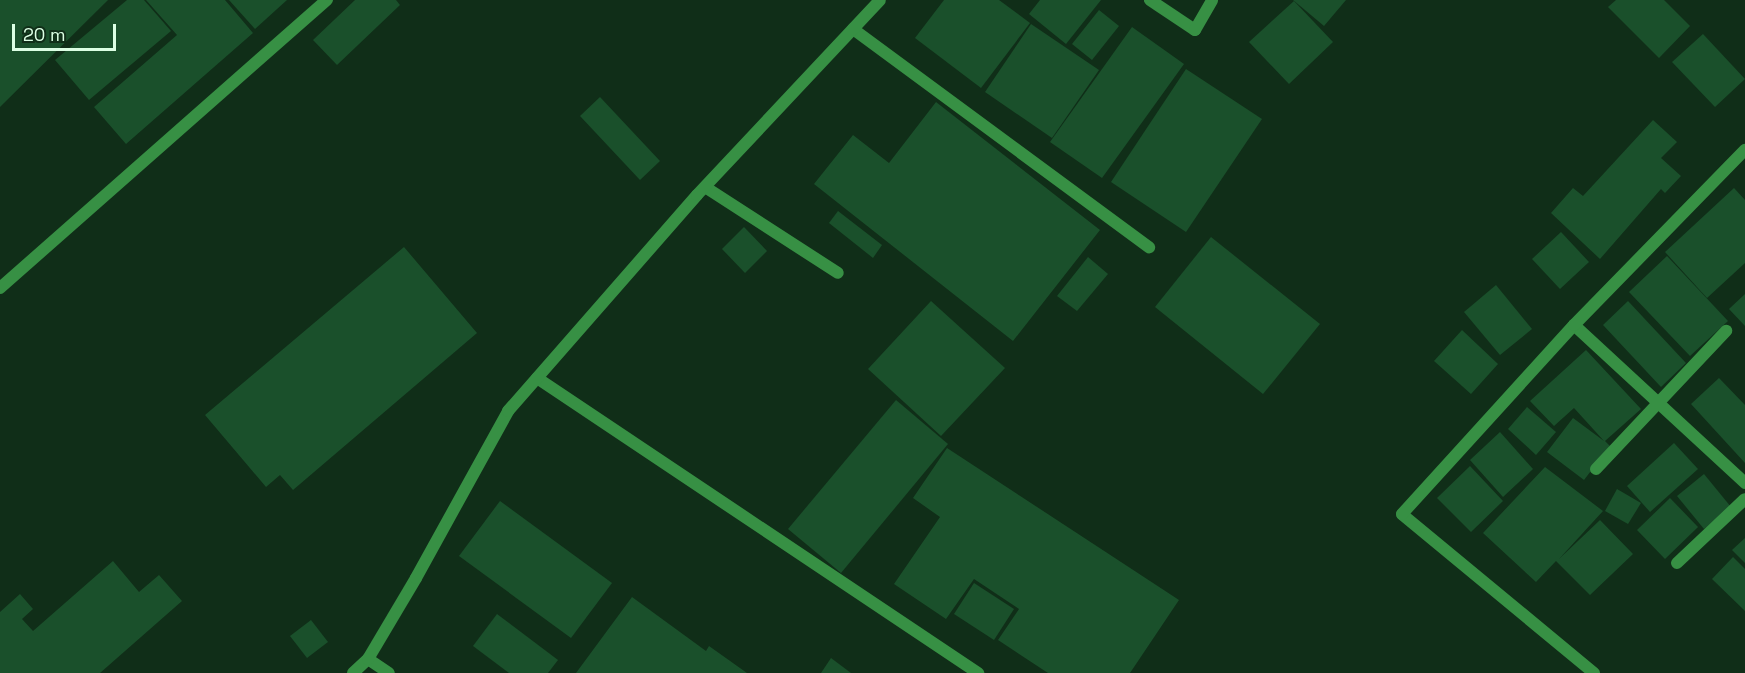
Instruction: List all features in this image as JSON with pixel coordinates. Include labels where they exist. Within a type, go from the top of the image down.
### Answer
[{"type":"street","points":[[0,288],[327,0]]},
{"type":"street","points":[[353,673],[368,659],[508,411],[705,187],[880,0]]},
{"type":"street","points":[[1150,0],[1195,30],[1212,0]]},
{"type":"street","points":[[853,29],[1149,247]]},
{"type":"street","points":[[1594,673],[1402,514],[1574,325],[1743,157]]},
{"type":"street","points":[[705,187],[838,273]]},
{"type":"street","points":[[1574,325],[1745,483]]},
{"type":"street","points":[[1596,469],[1655,400],[1726,331]]},
{"type":"street","points":[[537,378],[978,673]]},
{"type":"street","points":[[1677,563],[1745,500]]},
{"type":"street","points":[[368,659],[388,673]]},
{"type":"building","points":[[0,0],[108,0],[0,107]]},
{"type":"building","points":[[127,0],[144,0],[171,31],[89,100],[55,60]]},
{"type":"building","points":[[146,0],[225,0],[253,33],[126,144],[94,107],[177,35]]},
{"type":"building","points":[[229,0],[287,0],[255,29]]},
{"type":"building","points":[[355,0],[396,0],[400,5],[337,65],[313,40]]},
{"type":"building","points":[[944,0],[999,0],[1030,23],[981,88],[915,38]]},
{"type":"building","points":[[1040,0],[1101,0],[1066,44],[1029,14]]},
{"type":"building","points":[[1293,0],[1346,0],[1324,26]]},
{"type":"building","points":[[1616,0],[1664,0],[1690,26],[1659,58],[1608,7]]},
{"type":"building","points":[[1294,1],[1333,42],[1289,84],[1249,42]]},
{"type":"building","points":[[1099,10],[1119,26],[1092,60],[1072,44]]},
{"type":"building","points":[[1031,24],[1099,70],[1052,138],[985,92]]},
{"type":"building","points":[[1132,27],[1184,64],[1102,178],[1050,142]]},
{"type":"building","points":[[1703,34],[1745,79],[1715,107],[1672,62]]},
{"type":"building","points":[[1186,69],[1262,119],[1186,232],[1111,182]]},
{"type":"building","points":[[600,97],[660,161],[640,180],[580,116]]},
{"type":"building","points":[[936,102],[1100,230],[1013,341],[814,184],[853,135],[889,163]]},
{"type":"building","points":[[1653,120],[1677,142],[1661,158],[1681,176],[1665,193],[1661,189],[1600,259],[1551,213],[1573,188],[1583,196]]},
{"type":"building","points":[[1734,188],[1745,200],[1745,263],[1707,298],[1665,252]]},
{"type":"building","points":[[838,211],[882,245],[873,258],[829,223]]},
{"type":"building","points":[[744,227],[767,251],[745,273],[722,249]]},
{"type":"building","points":[[1561,232],[1589,262],[1560,289],[1532,259]]},
{"type":"building","points":[[1211,237],[1320,324],[1263,394],[1155,307]]},
{"type":"building","points":[[404,247],[477,333],[293,490],[280,475],[266,487],[205,415]]},
{"type":"building","points":[[1667,256],[1728,321],[1690,356],[1629,292]]},
{"type":"building","points":[[1088,257],[1108,274],[1077,311],[1057,296]]},
{"type":"building","points":[[1496,285],[1532,329],[1500,355],[1464,312]]},
{"type":"building","points":[[1745,294],[1745,326],[1729,309]]},
{"type":"building","points":[[931,301],[1005,368],[941,436],[868,369]]},
{"type":"building","points":[[1628,301],[1686,363],[1661,387],[1603,325]]},
{"type":"building","points":[[1462,330],[1498,364],[1471,394],[1434,361]]},
{"type":"building","points":[[1586,350],[1641,409],[1605,441],[1610,446],[1584,480],[1547,452],[1573,418],[1604,441],[1574,408],[1554,426],[1530,401]]},
{"type":"building","points":[[1719,378],[1745,405],[1745,463],[1691,404]]},
{"type":"building","points":[[896,400],[948,444],[841,573],[788,529]]},
{"type":"building","points":[[1527,407],[1556,432],[1536,455],[1508,429]]},
{"type":"building","points":[[1500,432],[1533,469],[1503,497],[1470,460]]},
{"type":"building","points":[[1674,443],[1698,469],[1650,512],[1627,486]]},
{"type":"building","points":[[947,448],[1179,600],[1130,673],[1048,673],[998,640],[1019,609],[974,579],[946,619],[894,584],[940,517],[913,498]]},
{"type":"building","points":[[1470,466],[1503,501],[1471,532],[1437,498]]},
{"type":"building","points":[[1545,467],[1603,511],[1559,559],[1600,520],[1633,554],[1590,595],[1556,561],[1536,582],[1483,533]]},
{"type":"building","points":[[1704,474],[1731,507],[1704,529],[1677,496]]},
{"type":"building","points":[[1617,489],[1641,503],[1628,524],[1605,511]]},
{"type":"building","points":[[1670,498],[1698,527],[1665,559],[1637,530]]},
{"type":"building","points":[[500,501],[612,583],[571,638],[459,556]]},
{"type":"building","points":[[1745,538],[1745,563],[1732,550]]},
{"type":"building","points":[[1733,557],[1745,569],[1745,611],[1712,579]]},
{"type":"building","points":[[113,561],[139,592],[159,575],[182,601],[100,673],[0,673],[0,612],[20,594],[33,609],[22,619],[33,631]]},
{"type":"building","points":[[974,583],[1014,609],[994,640],[954,614]]},
{"type":"building","points":[[632,597],[706,651],[709,646],[747,673],[576,673]]},
{"type":"building","points":[[497,614],[558,660],[548,673],[509,673],[473,646]]},
{"type":"building","points":[[311,620],[328,642],[307,658],[290,636]]},
{"type":"building","points":[[831,658],[851,673],[821,673]]}]
